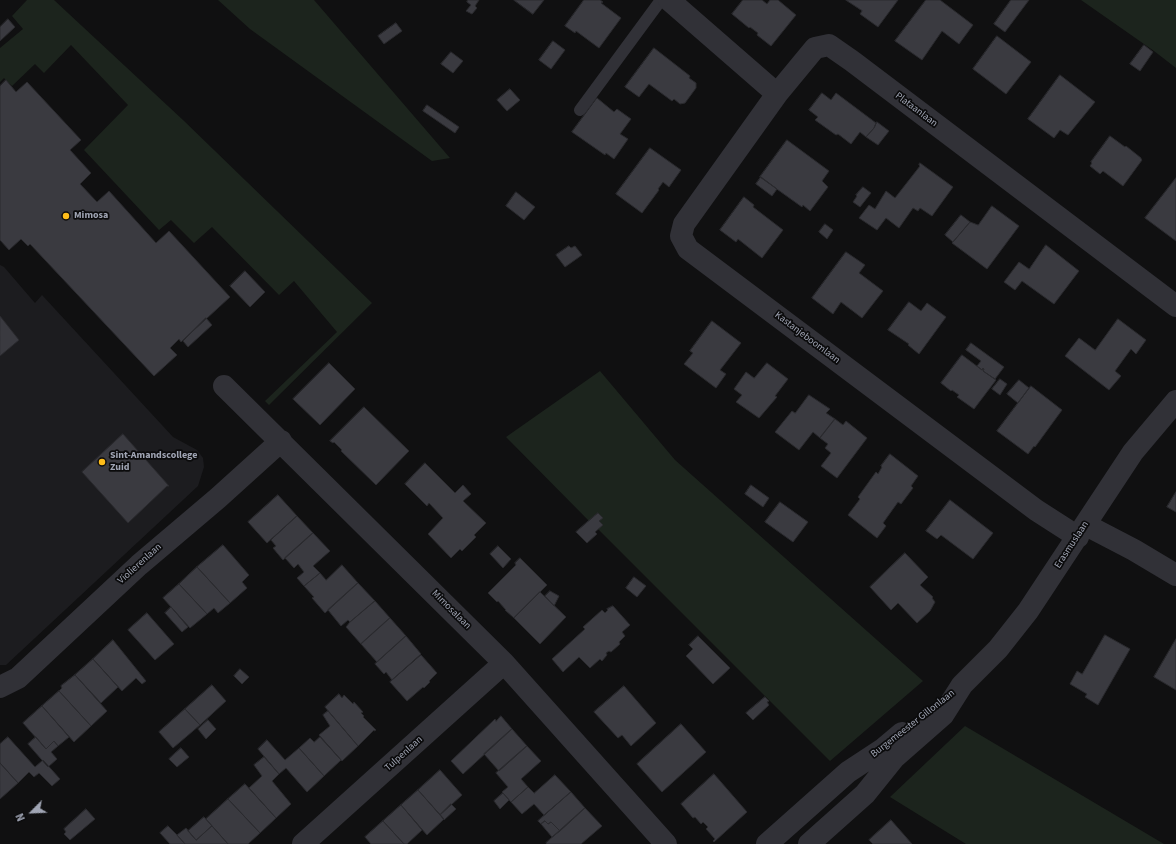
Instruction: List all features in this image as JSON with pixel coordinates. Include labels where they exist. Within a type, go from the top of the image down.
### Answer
[{"type":"street","points":[[669,0],[777,94]]},
{"type":"street","name":"Plataanlaan","points":[[777,94],[815,48],[829,45],[1176,306]]},
{"type":"street","name":"Kastanjeboomlaan","points":[[777,94],[684,224],[681,236],[688,249],[1030,506],[1082,531],[1134,550],[1176,575]]},
{"type":"street","name":"Mimosalaan","points":[[224,386],[504,663],[666,844]]},
{"type":"street","name":"Erasmuslaan","points":[[962,685],[998,649],[1028,611],[1133,452],[1176,401]]},
{"type":"street","name":"Violierenlaan","points":[[0,687],[18,678],[139,565],[218,498],[281,441]]},
{"type":"street","name":"Tulpenlaan","points":[[303,844],[504,663]]},
{"type":"street","name":"Burgemeester Gillonlaan","points":[[767,844],[848,772],[883,749],[932,706],[962,685]]},
{"type":"street","name":"Burgemeester Gillonlaan","points":[[809,844],[865,794],[894,758],[943,714],[962,685]]},
{"type":"lane","points":[[580,110],[661,0]]},
{"type":"shaded area","points":[[27,0],[54,0],[183,120],[372,303],[269,405],[265,401],[337,332],[294,281],[279,295],[212,227],[194,243],[171,220],[159,230],[84,150],[128,105],[71,45],[44,73],[35,64],[12,86],[4,78],[0,82],[0,48],[23,29],[12,16]]},
{"type":"shaded area","points":[[218,0],[314,0],[450,158],[432,161],[250,29]]},
{"type":"shaded area","points":[[1081,0],[1176,0],[1176,68],[1154,51]]},
{"type":"shaded area","name":"Sint-Amandscollege Zuid","points":[[0,265],[4,267],[35,303],[42,295],[173,437],[197,450],[203,458],[204,467],[198,486],[6,665],[0,665]]},
{"type":"shaded area","points":[[600,371],[675,460],[923,681],[830,761],[598,529],[603,525],[599,521],[602,518],[597,513],[589,521],[506,437]]},
{"type":"shaded area","points":[[965,726],[1164,844],[966,844],[890,797]]},
{"type":"building","points":[[468,0],[479,0],[475,6],[477,8],[472,14],[466,11],[471,5],[467,2]]},
{"type":"building","points":[[514,0],[544,0],[533,14]]},
{"type":"building","points":[[584,0],[600,0],[603,2],[601,3],[621,18],[599,48],[576,31],[575,33],[565,26]]},
{"type":"building","points":[[743,0],[762,0],[767,4],[770,0],[778,0],[796,15],[771,46],[757,35],[758,33],[750,27],[749,28],[732,14]]},
{"type":"building","points":[[846,0],[898,0],[878,27],[860,14],[862,11]]},
{"type":"building","points":[[926,0],[940,0],[973,25],[959,44],[942,31],[922,60],[895,41]]},
{"type":"building","points":[[1011,0],[1029,0],[1005,32],[994,24]]},
{"type":"building","points":[[8,19],[15,27],[0,41],[0,27]]},
{"type":"building","points":[[396,23],[402,31],[384,44],[378,36]]},
{"type":"building","points":[[997,36],[1031,62],[1006,94],[973,69]]},
{"type":"building","points":[[553,41],[565,50],[551,69],[539,60]]},
{"type":"building","points":[[1144,45],[1153,52],[1140,71],[1130,64]]},
{"type":"building","points":[[654,48],[690,76],[689,78],[696,83],[696,88],[685,103],[680,104],[674,99],[672,101],[649,84],[639,97],[625,87]]},
{"type":"building","points":[[451,52],[463,61],[453,73],[441,64]]},
{"type":"building","points":[[1060,75],[1095,102],[1068,135],[1060,130],[1054,138],[1028,119]]},
{"type":"building","name":"Mimosa","points":[[6,80],[16,92],[27,82],[81,140],[70,150],[91,173],[80,184],[97,202],[109,191],[156,243],[169,231],[230,297],[181,342],[179,339],[170,348],[177,355],[154,376],[30,244],[28,246],[21,239],[9,250],[0,240],[0,86]]},
{"type":"building","points":[[510,89],[520,100],[507,111],[497,100]]},
{"type":"building","points":[[822,93],[831,100],[836,93],[876,123],[874,128],[866,137],[860,132],[851,144],[838,134],[836,135],[815,120],[818,117],[809,110]]},
{"type":"building","points":[[597,98],[614,112],[617,109],[631,119],[620,134],[628,139],[614,159],[606,153],[605,155],[572,132]]},
{"type":"building","points":[[427,105],[459,127],[455,133],[423,111]]},
{"type":"building","points":[[877,122],[889,131],[878,145],[866,137]]},
{"type":"building","points":[[1110,136],[1125,147],[1126,146],[1142,160],[1123,186],[1103,171],[1100,174],[1090,166],[1092,163],[1091,162]]},
{"type":"building","points":[[787,140],[829,171],[822,181],[828,187],[810,211],[760,177]]},
{"type":"building","points":[[650,148],[681,170],[669,187],[663,182],[642,213],[616,194]]},
{"type":"building","points":[[920,163],[953,187],[932,216],[920,208],[918,211],[913,208],[899,228],[886,218],[877,230],[859,218],[869,205],[875,209],[886,191],[895,198],[920,166]]},
{"type":"building","points":[[761,177],[777,189],[772,196],[756,184]]},
{"type":"building","points":[[1176,178],[1176,241],[1145,218]]},
{"type":"building","points":[[863,187],[871,193],[860,207],[853,202],[857,196],[856,195]]},
{"type":"building","points":[[516,192],[535,207],[524,220],[506,206]]},
{"type":"building","points":[[744,197],[754,205],[753,207],[783,230],[762,258],[738,239],[736,242],[720,230]]},
{"type":"building","points":[[992,206],[1019,226],[987,269],[952,243],[970,222],[978,225]]},
{"type":"building","points":[[961,215],[970,222],[953,242],[945,235]]},
{"type":"building","points":[[825,224],[833,230],[827,239],[819,232]]},
{"type":"building","points":[[1046,245],[1079,271],[1054,304],[1022,281],[1015,290],[1004,282],[1019,262],[1029,269]]},
{"type":"building","points":[[569,246],[571,248],[575,246],[582,255],[565,267],[556,255]]},
{"type":"building","points":[[846,252],[865,265],[859,273],[883,291],[862,318],[841,302],[833,314],[812,298]]},
{"type":"building","points":[[245,271],[265,292],[250,307],[230,286]]},
{"type":"building","points":[[909,302],[921,311],[927,303],[946,317],[919,354],[908,345],[909,344],[888,330]]},
{"type":"building","points":[[0,316],[19,340],[0,356]]},
{"type":"building","points":[[206,318],[212,325],[188,347],[183,341]]},
{"type":"building","points":[[1118,319],[1146,340],[1136,354],[1131,349],[1115,371],[1121,376],[1109,390],[1065,356],[1079,338],[1095,350]]},
{"type":"building","points":[[712,321],[741,343],[720,370],[726,374],[716,388],[684,364],[693,353],[690,351]]},
{"type":"building","points":[[971,343],[1004,367],[995,379],[983,371],[983,368],[982,370],[977,366],[981,361],[966,350]]},
{"type":"building","points":[[962,355],[982,370],[983,368],[983,371],[996,380],[974,409],[957,397],[959,395],[941,383]]},
{"type":"building","points":[[329,363],[355,389],[320,425],[293,399]]},
{"type":"building","points":[[767,363],[788,379],[775,396],[777,397],[759,418],[736,402],[742,395],[734,389],[746,372],[754,378]]},
{"type":"building","points":[[1000,379],[1007,384],[1000,395],[992,389]]},
{"type":"building","points":[[1019,380],[1029,388],[1018,403],[1007,394]]},
{"type":"building","points":[[1031,386],[1062,410],[1035,447],[1034,446],[1028,454],[997,431]]},
{"type":"building","points":[[809,395],[830,409],[826,413],[835,419],[820,438],[813,432],[799,450],[775,432],[792,411],[795,413]]},
{"type":"building","points":[[364,407],[409,451],[376,485],[341,451],[342,450],[334,442],[333,443],[330,441]]},
{"type":"building","points":[[835,419],[843,425],[846,421],[867,438],[837,478],[821,466],[831,453],[825,448],[828,444],[820,438]]},
{"type":"building","points":[[123,434],[169,486],[167,486],[128,523],[82,472]]},
{"type":"building","points":[[890,454],[918,476],[911,486],[913,488],[901,504],[898,502],[883,523],[886,526],[877,538],[848,515],[860,499],[858,497],[876,472],[878,474],[882,467],[881,466]]},
{"type":"building","points":[[425,463],[455,493],[463,485],[471,494],[463,501],[486,523],[474,535],[476,537],[462,551],[460,549],[451,558],[428,534],[443,518],[429,503],[427,506],[405,484]]},
{"type":"building","points":[[751,485],[769,498],[763,507],[745,494]]},
{"type":"building","points":[[1176,492],[1176,512],[1167,507]]},
{"type":"building","points":[[278,495],[297,516],[267,543],[248,522]]},
{"type":"building","points":[[950,500],[993,533],[973,559],[941,535],[937,539],[926,531]]},
{"type":"building","points":[[780,502],[808,522],[793,542],[765,522]]},
{"type":"building","points":[[598,513],[603,518],[599,521],[603,525],[595,532],[597,534],[587,543],[576,532]]},
{"type":"building","points":[[297,516],[313,533],[283,560],[273,548],[276,546],[271,540]]},
{"type":"building","points":[[313,533],[330,551],[313,566],[320,573],[304,586],[297,578],[304,572],[298,564],[294,568],[285,558]]},
{"type":"building","points":[[223,545],[249,575],[242,582],[247,588],[230,603],[197,567]]},
{"type":"building","points":[[498,546],[511,559],[503,568],[490,554]]},
{"type":"building","points":[[905,553],[928,577],[920,585],[933,597],[932,598],[935,602],[930,611],[917,623],[898,603],[891,610],[870,587]]},
{"type":"building","points":[[520,558],[547,585],[514,618],[488,593],[516,565],[515,563]]},
{"type":"building","points":[[342,565],[358,583],[325,613],[304,586],[320,573],[326,580]]},
{"type":"building","points":[[197,567],[230,603],[218,613],[214,608],[207,614],[179,584]]},
{"type":"building","points":[[634,577],[646,586],[637,597],[626,588]]},
{"type":"building","points":[[358,583],[375,601],[350,622],[348,620],[341,626],[328,610]]},
{"type":"building","points":[[179,584],[207,614],[190,628],[163,598]]},
{"type":"building","points":[[550,591],[559,596],[554,606],[545,596]]},
{"type":"building","points":[[540,592],[566,617],[540,644],[514,618]]},
{"type":"building","points":[[375,601],[390,618],[361,644],[346,627]]},
{"type":"building","points":[[613,606],[630,625],[622,632],[625,636],[619,642],[620,644],[611,652],[609,651],[606,653],[607,655],[602,661],[600,659],[590,668],[579,657],[563,672],[552,659],[585,629],[583,627],[602,610],[605,613],[608,610],[607,609]]},
{"type":"building","points":[[171,607],[188,627],[182,632],[165,613]]},
{"type":"building","points":[[147,613],[174,644],[155,660],[128,630]]},
{"type":"building","points":[[390,618],[406,636],[377,662],[361,644]]},
{"type":"building","points":[[1105,635],[1130,649],[1098,705],[1085,697],[1087,694],[1070,684],[1077,671],[1082,674]]},
{"type":"building","points":[[406,636],[421,654],[392,680],[386,672],[384,674],[375,664]]},
{"type":"building","points":[[698,636],[730,668],[713,684],[686,656],[693,649],[689,645]]},
{"type":"building","points":[[1176,639],[1176,690],[1154,677]]},
{"type":"building","points":[[113,640],[146,681],[142,684],[136,678],[122,691],[93,659]]},
{"type":"building","points":[[421,655],[437,673],[424,688],[423,687],[407,701],[390,682]]},
{"type":"building","points":[[93,659],[118,687],[101,703],[75,675]]},
{"type":"building","points":[[240,669],[249,677],[242,684],[234,676]]},
{"type":"building","points":[[75,675],[107,711],[91,726],[59,691],[62,688],[61,686]]},
{"type":"building","points":[[212,685],[226,701],[200,725],[185,709]]},
{"type":"building","points":[[624,686],[656,723],[631,746],[622,735],[618,738],[594,712]]},
{"type":"building","points":[[59,691],[91,726],[74,742],[42,706]]},
{"type":"building","points":[[339,694],[342,698],[344,695],[353,704],[354,702],[363,712],[361,713],[364,716],[363,717],[376,730],[374,730],[358,746],[325,707]]},
{"type":"building","points":[[765,697],[769,701],[767,702],[769,705],[753,720],[746,713]]},
{"type":"building","points":[[42,706],[69,737],[58,746],[54,741],[46,749],[23,723]]},
{"type":"building","points":[[185,709],[200,725],[173,748],[159,732]]},
{"type":"building","points":[[328,711],[358,746],[342,761],[319,735],[330,726],[323,715]]},
{"type":"building","points":[[501,716],[512,729],[463,774],[451,761],[495,719],[496,721]]},
{"type":"building","points":[[208,720],[216,729],[206,739],[198,729]]},
{"type":"building","points":[[681,724],[706,752],[662,792],[637,764]]},
{"type":"building","points":[[512,729],[527,746],[499,771],[484,754]]},
{"type":"building","points":[[8,737],[35,767],[43,760],[60,779],[52,786],[39,773],[34,777],[29,772],[18,783],[0,763],[0,744]]},
{"type":"building","points":[[36,737],[46,749],[54,741],[58,746],[51,752],[57,759],[48,767],[28,744]]},
{"type":"building","points":[[320,737],[341,760],[324,776],[299,748],[310,738],[314,742]]},
{"type":"building","points":[[267,740],[285,760],[299,748],[324,776],[307,792],[286,768],[279,774],[258,749]]},
{"type":"building","points":[[527,746],[541,761],[521,779],[528,787],[511,802],[502,792],[508,787],[496,773]]},
{"type":"building","points":[[181,748],[189,757],[177,767],[169,759]]},
{"type":"building","points":[[264,757],[279,774],[272,781],[291,804],[276,818],[249,788],[262,776],[254,765]]},
{"type":"building","points":[[0,763],[18,783],[0,799]]},
{"type":"building","points":[[440,770],[462,795],[440,815],[418,790]]},
{"type":"building","points":[[714,774],[747,812],[714,842],[713,841],[715,839],[706,829],[708,827],[703,822],[701,824],[695,817],[693,818],[681,804]]},
{"type":"building","points":[[555,775],[571,792],[544,815],[534,804],[522,814],[511,802],[528,787],[534,793]]},
{"type":"building","points":[[245,784],[276,818],[260,833],[228,799]]},
{"type":"building","points":[[418,790],[444,819],[427,835],[401,805]]},
{"type":"building","points":[[571,792],[585,808],[560,831],[551,822],[548,824],[545,821],[541,824],[538,821]]},
{"type":"building","points":[[503,793],[509,800],[500,809],[494,801]]},
{"type":"building","points":[[228,799],[260,833],[248,844],[228,844],[206,819]]},
{"type":"building","points":[[451,804],[456,809],[444,820],[440,815]]},
{"type":"building","points":[[401,805],[422,830],[407,844],[404,844],[383,821]]},
{"type":"building","points":[[585,808],[602,826],[581,844],[546,843]]},
{"type":"building","points":[[86,809],[95,819],[70,840],[64,834],[66,832],[64,829]]},
{"type":"building","points":[[204,817],[212,826],[196,840],[188,831]]},
{"type":"building","points":[[891,820],[912,844],[873,844],[869,840]]},
{"type":"building","points":[[383,821],[404,844],[371,844],[365,837]]},
{"type":"building","points":[[545,821],[548,824],[551,822],[560,831],[552,837],[541,824]]},
{"type":"building","points":[[168,826],[185,844],[170,844],[160,833]]},
{"type":"building","points":[[212,826],[228,844],[185,844],[177,835],[186,828],[196,840]]},
{"type":"place","name":"Mimosa","points":[[66,216]]},
{"type":"place","name":"Sint-Amandscollege Zuid","points":[[102,462]]}]
